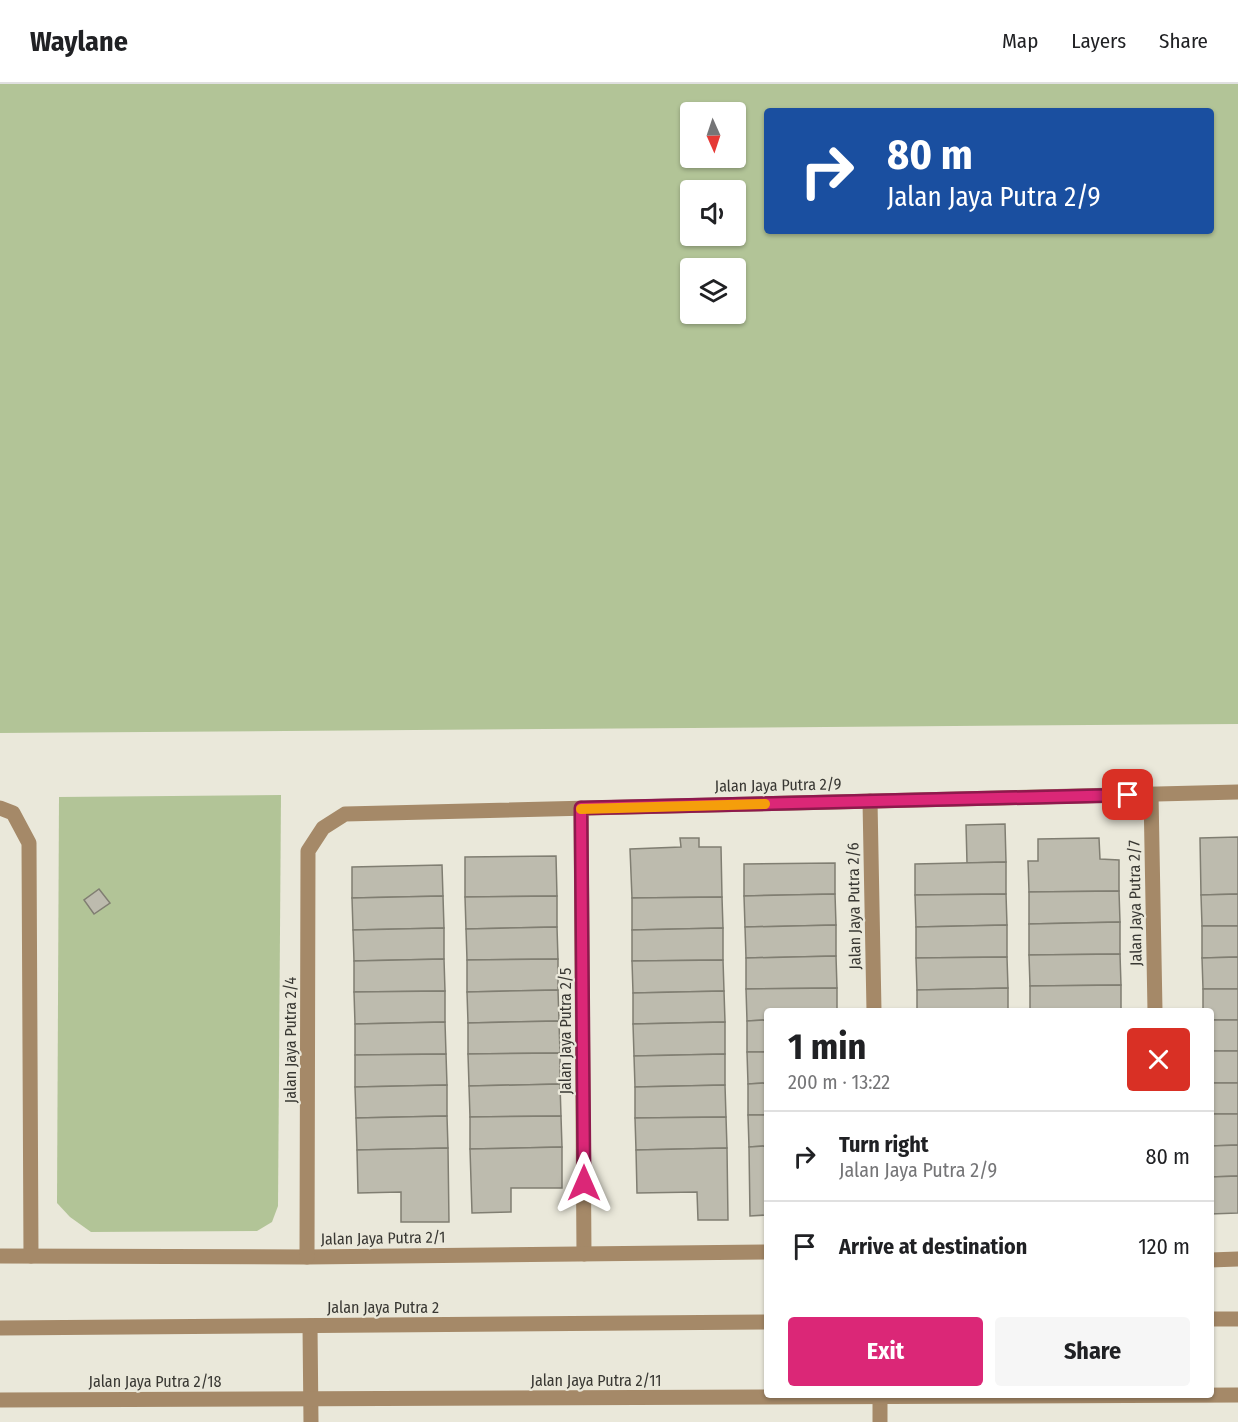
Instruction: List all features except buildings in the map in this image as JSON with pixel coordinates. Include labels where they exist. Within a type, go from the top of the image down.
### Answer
[{"type":"street","name":"Jalan Jaya Putra 2/9","points":[[323,828],[345,814],[1238,792]]},
{"type":"street","name":"Jalan Jaya Putra 2/7","points":[[1151,794],[1155,1008]]},
{"type":"street","name":"Jalan Jaya Putra 2/6","points":[[870,801],[874,1008]]},
{"type":"street","points":[[0,808],[13,813],[29,843],[31,1256]]},
{"type":"street","name":"Jalan Jaya Putra 2/5","points":[[581,808],[584,1254]]},
{"type":"street","name":"Jalan Jaya Putra 2/4","points":[[307,1257],[308,851],[323,828]]},
{"type":"street","name":"Jalan Jaya Putra 2/1","points":[[0,1256],[307,1257],[764,1252]]},
{"type":"street","points":[[1214,1260],[1238,1259]]},
{"type":"street","points":[[1214,1319],[1238,1319]]},
{"type":"street","name":"Jalan Jaya Putra 2","points":[[0,1328],[764,1322]]},
{"type":"street","points":[[310,1326],[311,1422]]},
{"type":"street","name":"Jalan Jaya Putra 2/11","points":[[1214,1395],[1238,1395]]},
{"type":"street","name":"Jalan Jaya Putra 2/11","points":[[311,1398],[764,1396]]},
{"type":"street","name":"Jalan Jaya Putra 2/18","points":[[0,1400],[311,1398]]},
{"type":"street","points":[[880,1398],[880,1422]]},
{"type":"green space","points":[[0,84],[1238,84],[1238,724],[0,733]]},
{"type":"green space","points":[[281,795],[278,1206],[272,1222],[257,1231],[91,1232],[70,1217],[57,1203],[59,797]]},
{"type":"slow traffic","points":[[581,809],[765,804]]},
{"type":"route","points":[[584,1183],[581,808],[1128,795]]}]
